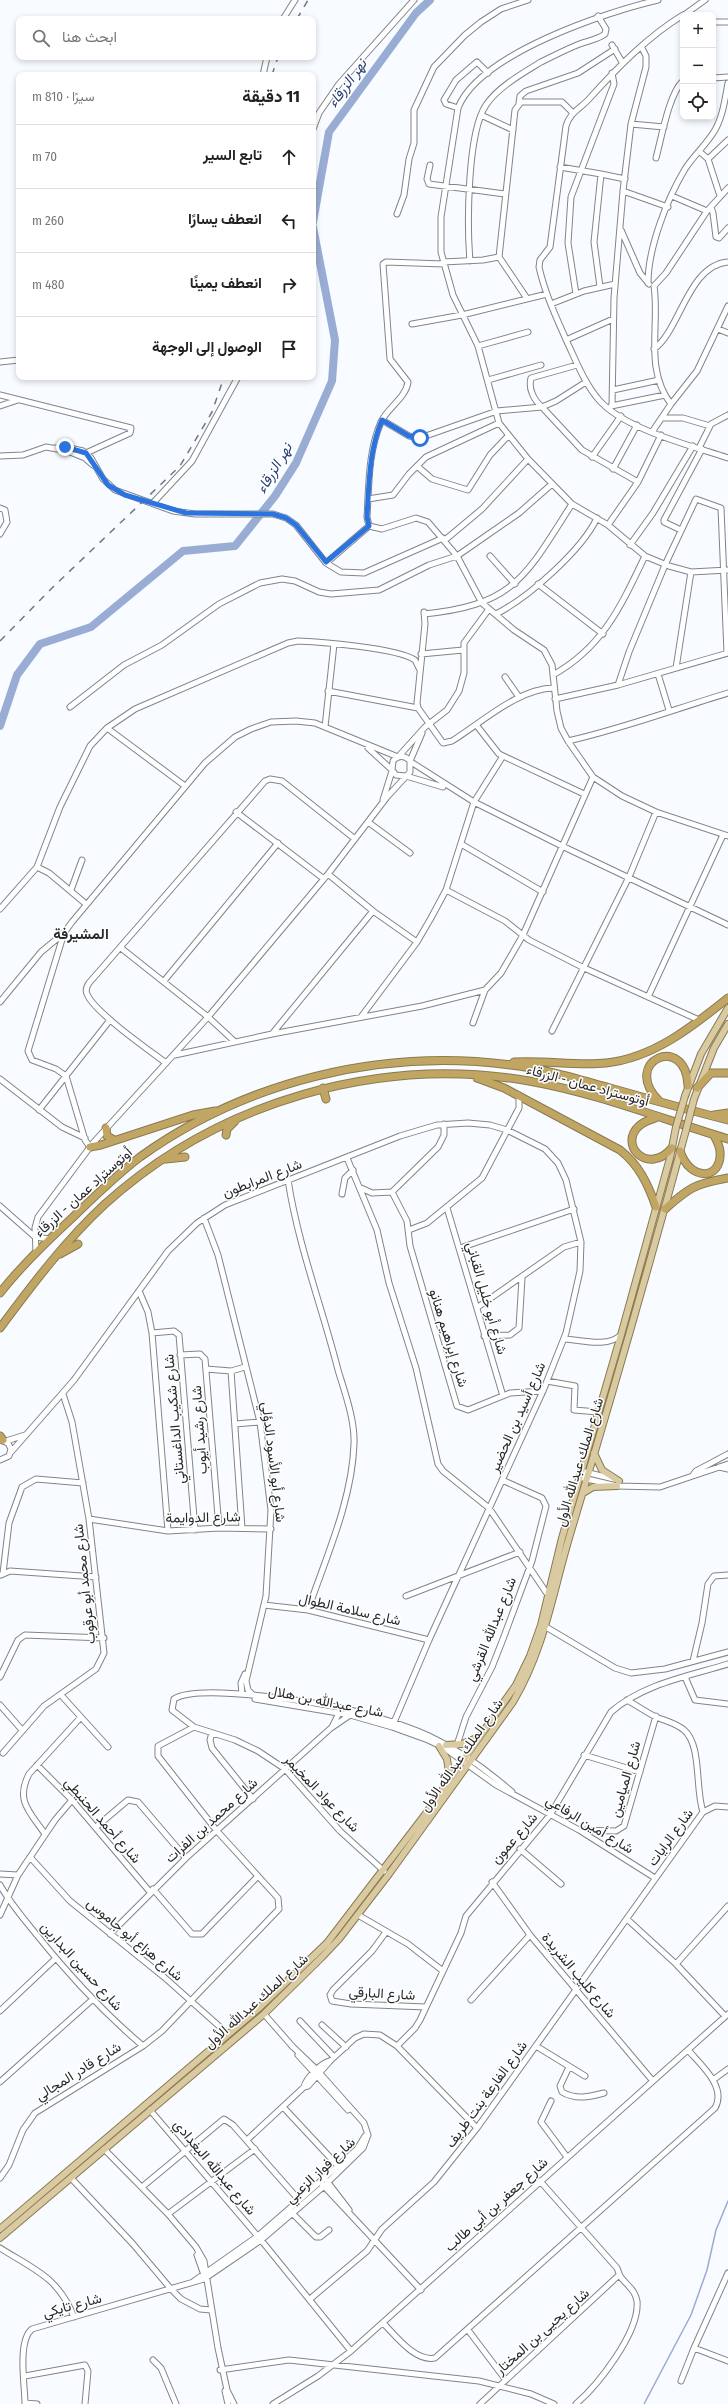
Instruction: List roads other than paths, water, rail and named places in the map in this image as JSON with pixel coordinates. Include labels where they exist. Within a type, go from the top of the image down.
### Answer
[{"type":"highway","points":[[498,1063],[617,1061],[654,1049],[728,998]]},
{"type":"highway","points":[[659,1102],[649,1089],[646,1081],[647,1069],[658,1058],[668,1056],[678,1059],[685,1068],[688,1086]]},
{"type":"highway","name":"أوتوستراد عمان - الزرقاء","points":[[0,1293],[36,1252],[97,1194],[141,1156],[185,1129],[245,1099],[274,1088],[357,1068],[433,1060],[498,1063],[554,1072],[728,1120]]},
{"type":"highway","points":[[697,1088],[711,1074],[728,1073]]},
{"type":"highway","points":[[463,1074],[490,1082],[519,1095],[605,1140],[626,1154],[644,1176],[656,1207]]},
{"type":"highway","name":"أوتوستراد عمان - الزرقاء","points":[[0,1328],[56,1256],[104,1205],[160,1161],[203,1134],[240,1116],[323,1088],[399,1076],[463,1074],[497,1076],[542,1083],[728,1139]]},
{"type":"highway","points":[[323,1088],[326,1099]]},
{"type":"highway","points":[[90,1147],[193,1115],[220,1111]]},
{"type":"highway","points":[[710,1115],[728,1113]]},
{"type":"highway","points":[[226,1135],[229,1126],[240,1116]]},
{"type":"highway","points":[[658,1117],[641,1124],[635,1130],[632,1140],[634,1149],[641,1157],[650,1160],[663,1156],[672,1148]]},
{"type":"highway","points":[[106,1128],[107,1136],[114,1140]]},
{"type":"highway","points":[[680,1151],[689,1168],[698,1173],[709,1172],[717,1166],[720,1156],[719,1146],[714,1134]]},
{"type":"highway","points":[[160,1161],[185,1157]]},
{"type":"highway","points":[[665,1209],[680,1194],[695,1185],[728,1178]]},
{"type":"highway","points":[[56,1256],[78,1244]]},
{"type":"main road","name":"شارع الملك عبدالله الأول","points":[[0,2238],[264,2014],[322,1957],[358,1914],[470,1764],[522,1688],[536,1658],[548,1595],[579,1474],[621,1335],[688,1086],[706,1045],[728,1008]]},
{"type":"main road","name":"شارع الملك عبدالله الأول","points":[[0,2229],[258,2009],[327,1943],[384,1870],[482,1735],[524,1670],[543,1626],[645,1282],[697,1088],[714,1048],[728,1024]]},
{"type":"main road","points":[[636,1280],[645,1282]]},
{"type":"main road","points":[[594,1453],[602,1470],[618,1483]]},
{"type":"main road","points":[[582,1494],[590,1488],[618,1483]]},
{"type":"main road","points":[[450,1779],[447,1759],[442,1745],[457,1745],[466,1743],[482,1735]]},
{"type":"street","points":[[285,16],[295,0]]},
{"type":"street","points":[[316,122],[319,113],[343,80],[414,0]]},
{"type":"street","points":[[397,214],[404,195],[409,159],[414,143],[414,110],[434,67],[473,27],[501,9],[528,0]]},
{"type":"street","points":[[658,0],[598,16],[547,38],[488,73],[467,93],[458,108],[440,224],[444,263],[452,295],[478,346],[497,411],[499,423],[528,459],[572,504],[608,525],[630,545],[645,556],[665,565],[692,572],[726,570]]},
{"type":"street","points":[[688,12],[705,0]]},
{"type":"street","points":[[470,260],[470,190],[476,137],[481,115],[496,94],[532,68],[564,50],[605,34],[606,29],[598,16]]},
{"type":"street","points":[[680,18],[658,32],[642,48],[622,62],[589,99],[573,113],[566,126],[550,247],[539,263],[547,294],[577,365],[586,382],[610,407],[622,416],[652,432],[728,458]]},
{"type":"street","points":[[716,22],[728,22]]},
{"type":"street","points":[[526,297],[499,257],[515,110],[519,103],[520,96],[526,91],[578,73],[614,47],[622,62]]},
{"type":"street","points":[[610,407],[613,390],[613,319],[615,284],[621,229],[623,191],[631,124],[646,67],[646,56],[642,48]]},
{"type":"street","points":[[264,72],[266,60]]},
{"type":"street","points":[[458,108],[446,104],[444,100],[456,80],[477,62],[488,73]]},
{"type":"street","points":[[576,294],[569,252],[572,192],[582,170],[614,82],[612,73]]},
{"type":"street","points":[[716,78],[728,77]]},
{"type":"street","points":[[648,283],[650,259],[672,196],[685,170],[719,121],[728,83]]},
{"type":"street","points":[[656,158],[664,127],[676,92],[681,84]]},
{"type":"street","points":[[519,103],[562,102],[573,113]]},
{"type":"street","points":[[481,115],[513,130]]},
{"type":"street","points":[[631,124],[664,127]]},
{"type":"street","points":[[708,158],[728,140]]},
{"type":"street","points":[[699,151],[708,158],[720,196]]},
{"type":"street","points":[[430,165],[428,183],[446,188],[505,194]]},
{"type":"street","points":[[560,167],[625,179]]},
{"type":"street","points":[[600,174],[594,242],[600,287]]},
{"type":"street","points":[[671,404],[664,396],[659,380],[654,349],[654,286],[666,273],[709,209],[728,188]]},
{"type":"street","points":[[623,191],[668,207]]},
{"type":"street","points":[[672,196],[709,209],[713,213],[716,237],[719,238],[728,228]]},
{"type":"street","points":[[621,229],[637,267],[648,283],[654,286]]},
{"type":"street","points":[[369,526],[367,517],[368,500],[374,444],[382,420],[404,391],[408,382],[390,359],[383,264],[386,262],[444,263],[499,257]]},
{"type":"street","points":[[654,349],[667,335],[684,301],[698,283],[714,266],[728,262]]},
{"type":"street","points":[[551,304],[576,294],[615,284]]},
{"type":"street","points":[[412,324],[462,315],[526,297],[547,294]]},
{"type":"street","points":[[652,432],[671,404],[697,371],[727,309]]},
{"type":"street","points":[[566,340],[613,319]]},
{"type":"street","points":[[718,329],[728,332]]},
{"type":"street","points":[[478,346],[528,332]]},
{"type":"street","points":[[0,362],[16,360]]},
{"type":"street","points":[[488,380],[541,365]]},
{"type":"street","points":[[577,365],[531,378],[534,397],[576,445],[592,457],[638,482]]},
{"type":"street","points":[[153,503],[192,461],[236,380]]},
{"type":"street","points":[[613,390],[659,380]]},
{"type":"street","points":[[382,420],[409,436],[420,438],[497,411],[542,407],[556,401],[586,382]]},
{"type":"street","points":[[0,395],[131,428],[130,433],[86,453]]},
{"type":"street","points":[[610,407],[664,396]]},
{"type":"street","points":[[0,406],[20,400]]},
{"type":"street","points":[[681,530],[664,522],[664,520],[710,426],[728,415]]},
{"type":"street","points":[[592,457],[622,416]]},
{"type":"street","points":[[662,418],[683,418],[710,426]]},
{"type":"street","points":[[368,500],[393,495],[417,466],[432,454],[499,423]]},
{"type":"street","points":[[614,469],[637,424]]},
{"type":"street","points":[[608,525],[638,482],[661,435]]},
{"type":"street","points":[[417,466],[432,479],[468,490],[490,455],[508,436]]},
{"type":"street","points":[[630,545],[653,513],[693,446]]},
{"type":"street","points":[[55,448],[80,455],[99,472]]},
{"type":"street","points":[[0,456],[16,456],[38,449],[74,448],[86,453],[103,479],[115,490],[125,495],[186,513],[258,513],[273,514],[286,518],[296,525],[326,562],[341,572],[364,573],[444,539],[482,509],[528,459]]},
{"type":"street","points":[[70,707],[124,665],[162,645],[219,604],[260,582],[282,579],[294,581],[319,592],[331,594],[370,592],[391,585],[429,565],[457,556],[519,513],[552,484]]},
{"type":"street","points":[[555,699],[618,685],[728,653],[726,570],[720,507],[694,500],[629,652],[618,685]]},
{"type":"street","points":[[554,688],[539,689],[519,697],[477,726],[445,744],[442,743],[427,725],[418,708],[417,695],[424,613],[445,612],[482,603],[515,584],[535,563],[572,504]]},
{"type":"street","points":[[0,508],[5,510],[7,522],[0,534]]},
{"type":"street","points":[[369,526],[382,529],[416,518],[428,522],[457,556],[482,603],[514,630],[544,650],[551,661],[555,699],[560,723],[568,742],[593,777],[622,796],[656,812],[726,835],[648,997]]},
{"type":"street","points":[[496,614],[509,608],[577,549],[590,532],[597,518]]},
{"type":"street","points":[[326,562],[369,526]]},
{"type":"street","points":[[490,556],[515,584]]},
{"type":"street","points":[[553,675],[587,652],[603,634],[624,600],[645,556]]},
{"type":"street","points":[[676,668],[692,572]]},
{"type":"street","points":[[538,584],[603,634]]},
{"type":"street","points":[[381,804],[392,770],[392,764],[427,725],[447,710],[459,691],[464,673],[463,650],[467,636],[489,609]]},
{"type":"street","points":[[0,910],[37,867],[60,807],[90,746],[107,728],[135,709],[288,643],[298,641],[334,644],[412,658],[418,663],[420,670]]},
{"type":"street","points":[[325,727],[334,644]]},
{"type":"street","points":[[421,654],[463,650]]},
{"type":"street","points":[[658,674],[669,710]]},
{"type":"street","points":[[505,677],[519,697]]},
{"type":"street","points":[[328,691],[418,708]]},
{"type":"street","points":[[568,742],[599,734],[669,710],[728,693]]},
{"type":"street","points":[[0,1002],[41,952],[64,933],[86,904],[205,763],[235,738],[251,729],[271,722],[296,721],[325,727],[362,744],[398,757],[404,757],[474,802],[562,846],[728,925]]},
{"type":"street","points":[[36,1252],[35,1224],[38,1217],[90,1147],[208,1017],[324,879],[381,804],[412,769],[410,762],[427,725]]},
{"type":"street","points":[[477,726],[493,748],[503,756],[584,794]]},
{"type":"street","points":[[107,728],[185,786]]},
{"type":"street","points":[[362,744],[399,776],[405,776],[457,792]]},
{"type":"street","points":[[361,1017],[417,942],[446,890],[462,844],[474,802],[503,756]]},
{"type":"street","points":[[473,1023],[485,990],[501,973],[523,935],[543,892],[584,794],[593,777]]},
{"type":"street","points":[[166,1063],[110,1020],[89,998],[86,989],[236,812],[260,785],[270,779],[282,781],[355,839]]},
{"type":"street","points":[[236,812],[324,879]]},
{"type":"street","points":[[552,1031],[582,967],[629,877],[656,812]]},
{"type":"street","points":[[368,822],[410,853]]},
{"type":"street","points":[[164,981],[278,843]]},
{"type":"street","points":[[462,844],[543,892]]},
{"type":"street","points":[[71,890],[82,860]]},
{"type":"street","points":[[37,867],[71,890],[86,904]]},
{"type":"street","points":[[328,874],[373,911],[417,942]]},
{"type":"street","points":[[446,890],[505,921],[523,935],[582,967],[686,1016],[698,1020]]},
{"type":"street","points":[[272,1034],[373,911]]},
{"type":"street","points":[[64,933],[28,1051],[32,1060],[56,1069],[66,1076],[85,1138],[90,1147]]},
{"type":"street","points":[[121,948],[208,1017],[234,1041]]},
{"type":"street","points":[[174,1055],[234,1041],[422,1006],[485,990]]},
{"type":"street","points":[[686,1016],[688,1027]]},
{"type":"street","points":[[39,1110],[110,1020]]},
{"type":"street","points":[[0,1079],[62,1127],[85,1138]]},
{"type":"street","points":[[409,1230],[427,1223],[482,1178],[519,1108],[519,1095]]},
{"type":"street","points":[[519,1108],[531,1102]]},
{"type":"street","points":[[361,1188],[372,1193],[392,1192],[438,1147],[444,1135],[444,1124]]},
{"type":"street","name":"شارع المرابطون","points":[[1,1461],[11,1452],[63,1394],[168,1251],[204,1218],[241,1197],[347,1158],[400,1136],[444,1124],[479,1124],[507,1130]]},
{"type":"street","name":"شارع أسيد بن الحضير","points":[[393,1725],[429,1640],[543,1391],[565,1339],[580,1271],[580,1242],[574,1209],[566,1180],[551,1155],[538,1145],[507,1130]]},
{"type":"street","points":[[347,1158],[361,1188],[377,1230],[391,1291],[410,1348],[438,1464],[442,1471],[489,1508],[530,1566],[548,1595]]},
{"type":"street","points":[[342,1194],[345,1178],[353,1170]]},
{"type":"street","points":[[288,1180],[295,1216],[344,1391],[354,1443],[353,1462],[344,1505],[308,1610]]},
{"type":"street","name":"شارع إبراهيم هنانو","points":[[392,1192],[402,1209],[409,1230],[410,1246],[457,1406],[468,1410],[503,1396],[519,1392],[543,1391]]},
{"type":"street","points":[[0,1206],[35,1237],[50,1239]]},
{"type":"street","name":"شارع أبو خليل القباني","points":[[447,1208],[503,1396]]},
{"type":"street","points":[[460,1248],[574,1209]]},
{"type":"street","name":"شارع أبو الأسود الدؤلي","points":[[204,1218],[218,1255],[260,1422],[271,1510],[271,1529],[264,1605],[249,1666]]},
{"type":"street","points":[[478,1308],[564,1247],[580,1242]]},
{"type":"street","points":[[484,1336],[510,1335],[519,1328],[522,1278]]},
{"type":"street","name":"شارع شكيب الداغستاني","points":[[139,1291],[148,1312],[152,1332],[168,1531]]},
{"type":"street","name":"شارع شكيب الداغستاني","points":[[152,1332],[176,1331],[179,1335],[195,1530]]},
{"type":"street","points":[[565,1339],[604,1342],[612,1341],[621,1335]]},
{"type":"street","points":[[604,1342],[612,1346],[616,1351]]},
{"type":"street","name":"شارع رشيد أيوب","points":[[180,1355],[203,1355],[206,1369],[219,1528]]},
{"type":"street","points":[[206,1369],[231,1371],[246,1367]]},
{"type":"street","points":[[231,1371],[242,1528]]},
{"type":"street","points":[[547,1381],[576,1386],[574,1410],[598,1412]]},
{"type":"street","name":"شارع محمد أبو عرقوب","points":[[3,1753],[39,1710],[96,1669],[104,1653],[104,1638],[89,1519],[72,1422],[63,1394]]},
{"type":"street","points":[[235,1424],[260,1422]]},
{"type":"street","points":[[2,1439],[26,1435]]},
{"type":"street","points":[[2,1439],[10,1446],[11,1452]]},
{"type":"street","points":[[693,1475],[696,1471],[728,1454]]},
{"type":"street","points":[[579,1474],[626,1485],[660,1487],[728,1464]]},
{"type":"street","points":[[718,1467],[728,1469]]},
{"type":"street","points":[[83,1483],[36,1479],[22,1486],[9,1523],[1,1574],[10,1571],[96,1577]]},
{"type":"street","name":"شارع عبدالله القرشي","points":[[457,1745],[470,1709],[492,1667],[530,1566],[546,1502],[541,1497],[502,1480]]},
{"type":"street","name":"شارع الدوايمة","points":[[89,1519],[168,1531],[219,1528],[271,1529]]},
{"type":"street","points":[[406,1596],[520,1552]]},
{"type":"street","points":[[692,1661],[702,1623],[708,1584],[714,1576],[728,1575]]},
{"type":"street","name":"شارع سلامة الطوال","points":[[264,1605],[308,1610],[429,1640]]},
{"type":"street","points":[[543,1626],[623,1672],[639,1673],[728,1652]]},
{"type":"street","points":[[0,1677],[18,1640],[24,1635],[104,1638]]},
{"type":"street","name":"شارع عمون","points":[[397,2046],[415,2028],[443,1971],[466,1916],[492,1882],[550,1815],[608,1714],[627,1700],[652,1688],[728,1664]]},
{"type":"street","points":[[225,1694],[237,1688],[249,1666]]},
{"type":"street","points":[[249,1666],[246,1686],[249,1692],[255,1696]]},
{"type":"street","points":[[685,1677],[695,1700],[728,1704]]},
{"type":"street","points":[[242,1680],[242,1694]]},
{"type":"street","name":"شارع عبدالله بن هلال","points":[[172,1710],[174,1699],[180,1695],[225,1694],[242,1694],[343,1708],[393,1725],[442,1745],[470,1764]]},
{"type":"street","name":"شارع عبدالله بن هلال","points":[[242,1694],[246,1698],[350,1715],[393,1725]]},
{"type":"street","points":[[61,1695],[108,1747]]},
{"type":"street","points":[[627,1700],[656,1716],[678,1725],[689,1735],[695,1751],[698,1795],[703,1812]]},
{"type":"street","points":[[0,1705],[22,1730]]},
{"type":"street","name":"شارع محمد بن الفرات","points":[[332,1728],[343,1708]]},
{"type":"street","name":"شارع عواد المخيمر","points":[[172,1710],[194,1727],[258,1751],[285,1769],[340,1831],[384,1870]]},
{"type":"street","name":"شارع محمد بن الفرات","points":[[110,1934],[151,1891],[186,1858],[332,1728],[350,1715]]},
{"type":"street","name":"شارع الميامين","points":[[579,1830],[621,1830],[628,1817],[656,1716]]},
{"type":"street","points":[[45,1834],[22,1797],[24,1785],[37,1765],[81,1717]]},
{"type":"street","name":"شارع قادر المجالي","points":[[0,2178],[8,2165],[23,2130],[35,2113],[143,2046],[162,2031],[277,1914],[280,1903],[278,1898],[217,1831],[157,1753],[158,1746],[194,1727]]},
{"type":"street","points":[[212,1733],[210,1740],[212,1748],[253,1799]]},
{"type":"street","points":[[584,1755],[640,1772]]},
{"type":"street","name":"شارع أمين الرفاعي","points":[[470,1764],[496,1785],[512,1792],[550,1815],[579,1830],[655,1878]]},
{"type":"street","name":"شارع أحمد الحنيطي","points":[[37,1765],[72,1800],[151,1891],[192,1934],[197,1936],[202,1934],[258,1876]]},
{"type":"street","points":[[0,1915],[18,1875],[45,1834],[72,1800]]},
{"type":"street","points":[[96,1827],[128,1800],[138,1802],[186,1858]]},
{"type":"street","name":"شارع الرايات","points":[[655,1878],[703,1812],[714,1806],[728,1807]]},
{"type":"street","points":[[520,1850],[561,1884]]},
{"type":"street","name":"شارع هزاع أبو جاموس","points":[[30,1857],[70,1901],[228,2034]]},
{"type":"street","points":[[0,1874],[18,1875]]},
{"type":"street","name":"شارع الفارعة بنت طريف","points":[[310,2299],[367,2251],[386,2225],[440,2176],[477,2128],[536,2046],[574,1989],[627,1919],[655,1878]]},
{"type":"street","name":"شارع كليب الشريدة","points":[[492,1882],[530,1935],[652,2080]]},
{"type":"street","name":"شارع حسين البدارين","points":[[0,1885],[8,1899],[56,1959],[93,1998],[143,2046]]},
{"type":"street","points":[[676,1964],[728,1906]]},
{"type":"street","points":[[358,1914],[408,1944],[443,1971]]},
{"type":"street","points":[[627,1919],[676,1964],[727,2015]]},
{"type":"street","name":"شارع البارقي","points":[[386,1932],[372,1951],[333,1990],[330,1995],[332,2001],[351,2004],[426,2007]]},
{"type":"street","points":[[471,2000],[530,1935]]},
{"type":"street","points":[[0,2011],[56,1959]]},
{"type":"street","points":[[0,2082],[93,1998]]},
{"type":"street","name":"شارع فواز الزعبي","points":[[206,2275],[259,2238],[324,2182],[362,2144],[364,2131],[360,2123],[264,2014]]},
{"type":"street","name":"شارع جعفر بن أبي طالب","points":[[273,2404],[333,2366],[351,2351],[421,2290],[652,2080],[727,2015]]},
{"type":"street","points":[[300,2021],[332,2059]]},
{"type":"street","points":[[322,2026],[346,2047]]},
{"type":"street","points":[[247,2140],[308,2086],[317,2073],[355,2038],[364,2034],[380,2035],[397,2046],[477,2128]]},
{"type":"street","points":[[536,2046],[584,2076]]},
{"type":"street","points":[[383,2323],[416,2354],[429,2359],[440,2354],[468,2330],[581,2226],[622,2192],[715,2108],[718,2094],[713,2080],[688,2050]]},
{"type":"street","points":[[570,2067],[560,2086],[562,2092],[569,2096],[585,2098],[604,2093]]},
{"type":"street","points":[[713,2080],[728,2069]]},
{"type":"street","points":[[552,2101],[540,2122],[566,2157]]},
{"type":"street","points":[[284,2108],[339,2167]]},
{"type":"street","name":"شارع عبدالله البغدادي","points":[[150,2110],[310,2299],[351,2351]]},
{"type":"street","points":[[142,2187],[224,2120],[229,2122],[247,2140],[299,2200]]},
{"type":"street","points":[[104,2149],[168,2214],[204,2261],[210,2310],[228,2404]]},
{"type":"street","points":[[168,2214],[255,2149]]},
{"type":"street","points":[[71,2178],[133,2244],[171,2289],[182,2298],[200,2308],[210,2310]]},
{"type":"street","points":[[540,2181],[617,2268],[619,2275],[635,2296],[636,2307],[631,2325],[612,2364],[576,2404]]},
{"type":"street","points":[[324,2182],[421,2290]]},
{"type":"street","name":"شارع فواز الزعبي","points":[[291,2211],[299,2200],[324,2182]]},
{"type":"street","points":[[291,2211],[316,2237],[320,2237],[329,2230]]},
{"type":"street","points":[[0,2248],[54,2283],[66,2298],[74,2317]]},
{"type":"street","points":[[680,2381],[728,2272]]},
{"type":"street","name":"شارع تايكي","points":[[25,2403],[23,2346],[28,2332],[39,2326],[193,2282],[206,2275]]},
{"type":"street","name":"شارع يحيى بن المختار","points":[[480,2404],[505,2379],[560,2332],[619,2275]]},
{"type":"street","points":[[468,2330],[505,2379]]},
{"type":"street","points":[[694,2348],[728,2362]]},
{"type":"street","points":[[153,2360],[160,2366],[176,2404]]},
{"type":"street","points":[[222,2370],[281,2360],[460,2378],[500,2385],[531,2394],[554,2404]]},
{"type":"street","points":[[25,2376],[85,2365],[88,2371],[85,2404]]},
{"type":"street","points":[[222,2370],[227,2390],[234,2404]]},
{"type":"street","points":[[25,2403],[37,2404]]},
{"type":"waterway","name":"نهر الزرقاء","points":[[316,205],[329,132],[416,13],[430,0]]},
{"type":"waterway","name":"نهر الزرقاء","points":[[0,726],[17,675],[40,644],[91,627],[183,551],[235,546],[275,496],[296,463],[332,381],[335,340],[316,242]]},
{"type":"waterway","points":[[644,2404],[691,2315],[707,2270],[716,2230],[728,2201]]},
{"type":"railway","points":[[299,16],[308,0]]},
{"type":"railway","points":[[273,72],[277,60]]},
{"type":"railway","points":[[0,641],[51,589],[180,466],[212,412],[223,380]]},
{"type":"district","name":"المشيرفة","points":[[81,934]]}]
